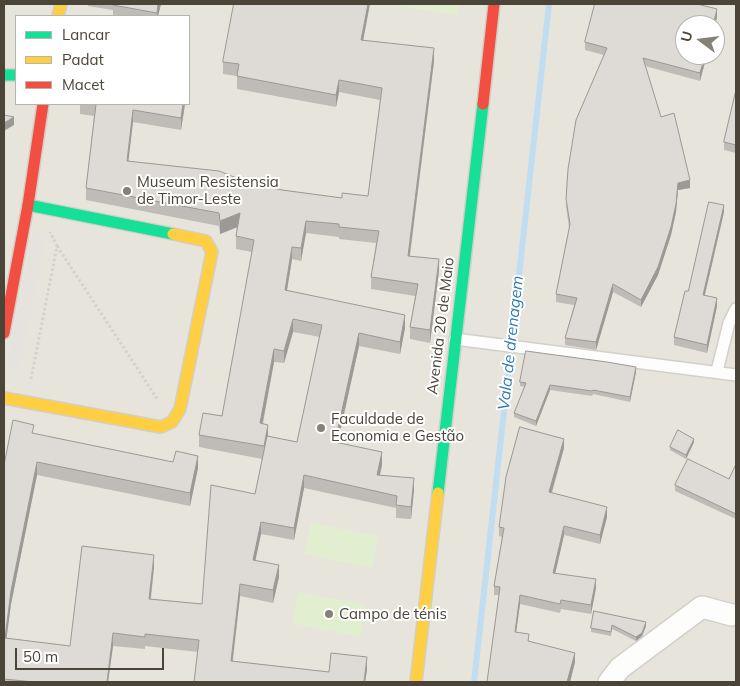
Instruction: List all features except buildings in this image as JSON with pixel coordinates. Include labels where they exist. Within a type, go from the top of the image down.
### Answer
[{"type":"street","name":"Avenida 20 de Maio","points":[[416,682],[494,4]]},
{"type":"street","points":[[4,333],[28,204],[43,105]]},
{"type":"street","points":[[4,398],[161,427],[172,422],[180,409],[212,252],[206,242],[28,204]]},
{"type":"street","points":[[609,682],[620,668],[702,607],[732,615]]},
{"type":"lane","points":[[717,371],[729,323],[736,309]]},
{"type":"lane","points":[[455,339],[736,374]]},
{"type":"path","points":[[51,210],[48,227],[56,246],[172,422]]},
{"type":"path","points":[[27,402],[56,246]]},
{"type":"shaded area","points":[[4,4],[736,4],[736,682],[4,682]]},
{"type":"shaded area","points":[[34,230],[45,240],[21,366],[5,373]]},
{"type":"green space","points":[[400,4],[459,4],[457,15],[399,6]]},
{"type":"green space","name":"Campo de ténis","points":[[311,523],[378,536],[372,568],[304,554]]},
{"type":"green space","name":"Campo de ténis","points":[[298,592],[366,605],[360,637],[292,623]]},
{"type":"waterway","name":"Vala de drenagem","points":[[474,682],[549,4]]},
{"type":"traffic: fast","points":[[4,75],[15,75]]},
{"type":"traffic: fast","points":[[438,493],[483,104]]},
{"type":"traffic: fast","points":[[28,205],[173,234]]},
{"type":"traffic: slow","points":[[58,15],[61,4]]},
{"type":"traffic: slow","points":[[4,398],[161,427],[172,422],[180,409],[212,252],[206,241],[173,234]]},
{"type":"traffic: slow","points":[[416,682],[438,493]]},
{"type":"traffic: jam","points":[[483,104],[494,4]]},
{"type":"traffic: jam","points":[[4,333],[28,205],[43,105]]},
{"type":"place","name":"Museum Resistensia de Timor-Leste","points":[[127,191]]},
{"type":"place","name":"Faculdade de Economia e Gestão","points":[[321,428]]},
{"type":"place","name":"Campo de ténis","points":[[329,614]]}]
